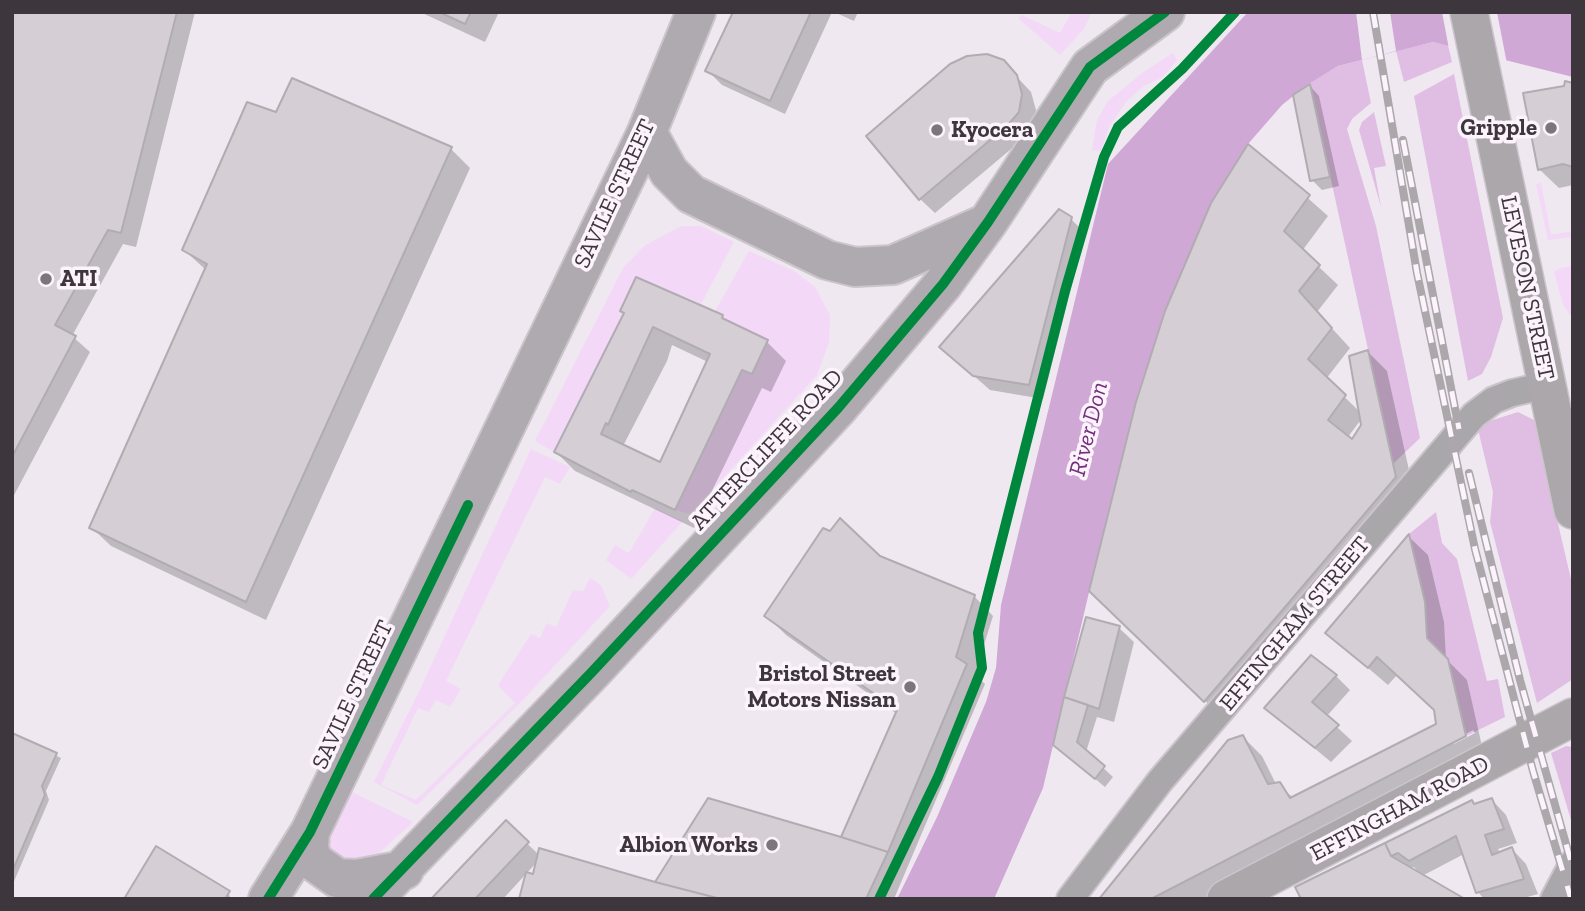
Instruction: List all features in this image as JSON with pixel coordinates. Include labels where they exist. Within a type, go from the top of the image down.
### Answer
[{"type":"main road","name":"SAVILE STREET","points":[[268,899],[310,832],[647,132],[696,12]]},
{"type":"main road","points":[[1090,67],[1120,12]]},
{"type":"main road","name":"ATTERCLIFFE ROAD","points":[[373,899],[404,870],[838,408],[943,284],[988,222],[1090,67],[1165,12]]},
{"type":"main road","name":"LEVESON STREET","points":[[1469,12],[1560,383],[1573,510]]},
{"type":"main road","points":[[647,132],[668,172],[691,194],[827,260],[855,268],[893,265],[988,222]]},
{"type":"main road","name":"EFFINGHAM ROAD","points":[[1226,899],[1573,717]]},
{"type":"main road","points":[[310,832],[309,848],[313,861],[337,877],[357,878],[404,870]]},
{"type":"street","name":"EFFINGHAM STREET","points":[[1070,899],[1160,782],[1464,426],[1494,400],[1560,383]]},
{"type":"street","points":[[1554,899],[1573,863]]},
{"type":"shaded area","points":[[1072,12],[1092,12],[1084,29],[1060,55],[1018,18],[1022,15],[1060,33]]},
{"type":"shaded area","points":[[1433,42],[1448,45],[1452,62],[1404,82],[1396,51]]},
{"type":"shaded area","points":[[1173,53],[1177,60],[1163,77],[1144,86],[1126,102],[1109,127],[1101,151],[1092,150],[1097,120],[1108,101],[1142,73]]},
{"type":"shaded area","points":[[1362,60],[1371,103],[1352,119],[1347,129],[1376,226],[1420,438],[1393,464],[1311,88],[1311,82],[1338,66]]},
{"type":"shaded area","points":[[1454,74],[1503,318],[1491,357],[1482,374],[1468,381],[1414,96]]},
{"type":"shaded area","points":[[1374,112],[1386,166],[1374,168],[1381,207],[1359,130],[1362,122]]},
{"type":"shaded area","points":[[1541,183],[1551,235],[1573,231],[1573,237],[1548,240],[1536,184]]},
{"type":"shaded area","points":[[681,226],[701,226],[734,242],[701,304],[686,297],[684,300],[636,277],[620,311],[624,313],[554,452],[535,441],[623,268],[644,246]]},
{"type":"shaded area","points":[[749,251],[794,271],[815,287],[830,315],[829,343],[817,375],[690,514],[675,510],[742,370],[752,374],[768,341],[722,318],[723,315],[715,311]]},
{"type":"shaded area","points":[[1573,266],[1573,319],[1563,305],[1554,272]]},
{"type":"shaded area","points":[[1518,412],[1534,420],[1573,588],[1573,679],[1537,703],[1490,522],[1493,492],[1477,425]]},
{"type":"shaded area","points":[[531,449],[570,467],[560,484],[545,477],[446,681],[461,689],[450,707],[436,700],[429,712],[418,708],[381,785],[416,800],[515,703],[498,685],[531,634],[540,638],[547,623],[556,627],[573,590],[583,591],[590,578],[601,585],[610,606],[523,700],[417,805],[374,782],[424,681]]},
{"type":"shaded area","points":[[655,508],[683,521],[631,579],[606,560],[615,545],[629,553]]},
{"type":"shaded area","points":[[1436,512],[1442,543],[1457,559],[1487,681],[1498,679],[1505,717],[1466,736],[1448,659],[1427,638],[1425,602],[1409,534]]},
{"type":"shaded area","points":[[1566,746],[1573,747],[1571,820],[1551,753]]},
{"type":"shaded area","points":[[346,789],[413,822],[367,864],[357,869],[325,847]]},
{"type":"water","name":"River Don","points":[[1248,12],[1573,12],[1573,77],[1433,42],[1338,66],[1307,85],[1282,105],[1248,144],[1212,207],[1167,311],[1102,537],[1043,788],[994,899],[897,899],[937,817],[986,702],[996,668],[1001,605],[1108,164]]},
{"type":"pier","points":[[1356,12],[1390,12],[1396,51],[1362,60]]},
{"type":"pier","points":[[1442,12],[1497,12],[1507,64],[1449,49]]},
{"type":"building","name":"ATI","points":[[12,12],[177,12],[121,233],[108,230],[55,325],[76,336],[12,457]]},
{"type":"building","points":[[439,12],[471,12],[465,24]]},
{"type":"building","points":[[733,12],[811,12],[770,101],[705,71]]},
{"type":"building","name":"Kyocera","points":[[987,54],[1004,60],[1017,75],[1022,94],[1019,112],[1008,125],[919,200],[866,136],[950,64],[967,56]]},
{"type":"building","points":[[292,78],[452,147],[246,602],[89,528],[207,264],[182,250],[247,102],[276,112]]},
{"type":"building","name":"Gripple","points":[[1565,81],[1573,83],[1573,167],[1563,164],[1538,170],[1523,93],[1564,86]]},
{"type":"building","points":[[1310,84],[1330,177],[1310,181],[1293,95]]},
{"type":"building","points":[[1248,144],[1310,195],[1284,231],[1320,265],[1299,291],[1332,328],[1308,359],[1346,395],[1328,420],[1352,439],[1361,425],[1349,356],[1368,350],[1396,477],[1204,702],[1089,591],[1136,402],[1165,311],[1211,203]]},
{"type":"building","points":[[1059,209],[1072,217],[1029,385],[973,376],[939,347]]},
{"type":"building","points":[[636,277],[723,315],[722,318],[768,340],[752,374],[742,370],[675,510],[632,490],[631,492],[554,452],[624,313],[620,311]],"holes":[[[653,327],[710,354],[660,462],[601,434],[606,423],[608,425]]]},
{"type":"building","name":"Bristol Street Motors Nissan","points":[[840,518],[880,556],[975,595],[956,657],[967,664],[888,852],[841,837],[897,710],[764,616],[823,528],[830,531]]},
{"type":"building","points":[[1409,534],[1425,602],[1427,638],[1448,659],[1466,736],[1151,899],[1099,899],[1228,740],[1243,735],[1268,784],[1280,782],[1290,798],[1436,724],[1434,710],[1377,657],[1368,668],[1325,633]]},
{"type":"building","points":[[1086,617],[1120,626],[1099,709],[1064,697]]},
{"type":"building","points":[[1311,655],[1337,675],[1312,702],[1339,725],[1315,748],[1264,708]]},
{"type":"building","points":[[1064,697],[1088,705],[1077,742],[1105,766],[1095,779],[1053,745]]},
{"type":"building","points":[[12,733],[57,753],[42,786],[45,795],[12,872]]},
{"type":"building","name":"Albion Works","points":[[708,798],[888,852],[866,899],[721,899],[655,882]]},
{"type":"building","points":[[1492,798],[1504,829],[1485,835],[1492,855],[1512,847],[1524,879],[1476,893],[1456,836],[1409,861],[1398,853],[1391,856],[1385,843],[1472,800],[1474,804]]},
{"type":"building","points":[[506,820],[529,842],[475,899],[431,899]]},
{"type":"building","points":[[1385,843],[1391,856],[1465,899],[1301,899],[1295,887]]},
{"type":"building","points":[[156,846],[230,891],[225,899],[124,899]]},
{"type":"building","name":"Albion Works","points":[[539,848],[721,899],[519,899],[526,872],[533,874]]},
{"type":"railway","points":[[1373,12],[1417,273],[1475,549],[1533,771],[1571,899]]},
{"type":"railway","points":[[1403,140],[1459,429]]},
{"type":"railway","points":[[1469,473],[1520,680],[1573,869]]},
{"type":"cycle path","points":[[373,899],[591,673],[838,408],[943,284],[988,222],[1090,67],[1165,12]]},
{"type":"cycle path","points":[[879,899],[938,777],[982,668],[978,633],[1065,291],[1104,157],[1118,127],[1182,69],[1235,12]]},
{"type":"cycle path","points":[[268,899],[310,832],[468,505]]},
{"type":"place","name":"Gripple","points":[[1551,128]]},
{"type":"place","name":"Kyocera","points":[[937,130]]},
{"type":"place","name":"ATI","points":[[46,279]]},
{"type":"place","name":"Bristol Street Motors Nissan","points":[[910,687]]},
{"type":"place","name":"Albion Works","points":[[772,845]]}]
